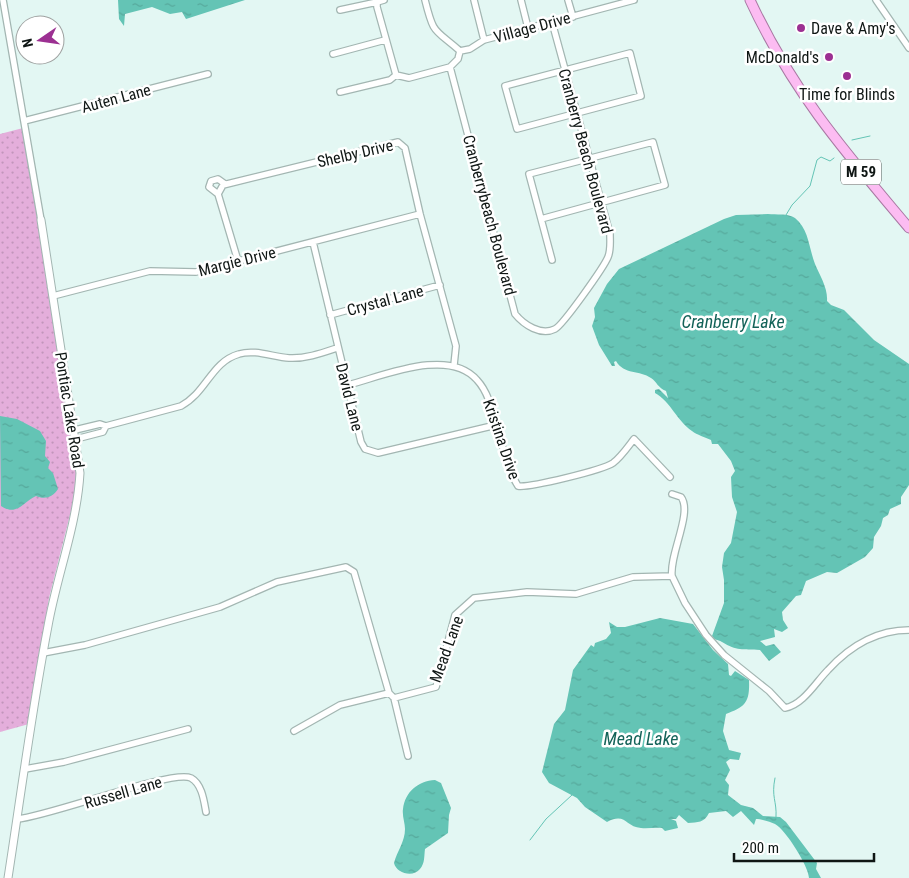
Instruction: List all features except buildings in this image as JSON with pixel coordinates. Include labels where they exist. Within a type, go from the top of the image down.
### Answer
[{"type":"highway","name":"M 59","points":[[750,0],[776,53],[811,108],[860,171],[909,228]]},
{"type":"street","name":"Pontiac Lake Road","points":[[3,0],[41,220],[75,430],[80,473],[79,493],[43,652],[8,878]]},
{"type":"street","points":[[396,75],[409,78],[450,67],[458,59],[460,51],[438,36],[431,26],[425,0]]},
{"type":"street","points":[[474,0],[484,40]]},
{"type":"street","points":[[521,0],[528,28]]},
{"type":"street","points":[[568,0],[573,16]]},
{"type":"street","name":"Village Drive","points":[[460,51],[470,49],[484,40],[573,16],[616,2],[634,0]]},
{"type":"street","points":[[876,0],[909,48]]},
{"type":"street","points":[[340,10],[381,1],[385,40],[396,75]]},
{"type":"street","name":"Cranberry Beach Boulevard","points":[[552,22],[610,234],[608,257],[560,325]]},
{"type":"street","points":[[333,54],[385,40]]},
{"type":"street","points":[[630,53],[641,96],[517,129],[505,86],[565,69],[630,53]]},
{"type":"street","name":"Cranberrybeach Boulevard","points":[[450,67],[516,314],[528,325],[545,331],[557,328],[560,325]]},
{"type":"street","name":"Auten Lane","points":[[24,121],[208,74]]},
{"type":"street","points":[[340,92],[390,80],[396,75]]},
{"type":"street","name":"Shelby Drive","points":[[225,184],[398,142],[405,148],[420,214],[456,346],[454,365]]},
{"type":"street","points":[[541,219],[665,184],[653,142],[529,174],[541,219],[552,260]]},
{"type":"street","points":[[218,194],[225,184],[218,179],[211,181],[209,187],[218,194],[238,262]]},
{"type":"street","name":"Margie Drive","points":[[53,296],[150,271],[196,272],[420,214]]},
{"type":"street","name":"David Lane","points":[[313,242],[362,446],[368,452],[378,453],[496,425]]},
{"type":"street","name":"Crystal Lane","points":[[330,315],[440,285]]},
{"type":"street","points":[[75,430],[100,424],[106,426],[190,402],[204,388],[208,378],[219,366],[240,353],[256,353],[296,359],[337,348]]},
{"type":"street","name":"Kristina Drive","points":[[348,385],[429,364],[454,365],[478,380],[486,394],[516,483],[519,486],[544,483],[607,466],[621,456],[634,439],[670,476]]},
{"type":"street","points":[[76,439],[103,432],[106,426]]},
{"type":"street","points":[[672,494],[681,498],[685,505],[684,517],[676,544],[672,576],[685,603],[706,635],[724,655],[769,691],[785,708],[798,702],[838,660],[855,646],[879,634],[893,630],[909,630]]},
{"type":"street","points":[[43,652],[85,645],[220,607],[277,582],[346,567],[354,572],[389,693],[394,698],[408,756]]},
{"type":"street","name":"Mead Lane","points":[[394,698],[436,686],[455,615],[474,598],[527,592],[576,594],[633,577],[672,576]]},
{"type":"street","points":[[294,732],[340,705],[389,693]]},
{"type":"street","points":[[26,769],[64,762],[188,729]]},
{"type":"street","name":"Russell Lane","points":[[17,819],[42,815],[134,787],[184,776],[190,778],[198,786],[206,812]]},
{"type":"shaded area","points":[[23,128],[77,474],[76,491],[49,598],[29,724],[0,732],[0,134]]},
{"type":"water","points":[[118,0],[245,0],[186,19],[182,12],[170,14],[152,7],[125,14],[124,26],[119,19]]},
{"type":"water","name":"Cranberry Lake","points":[[736,215],[789,215],[800,223],[806,233],[815,264],[825,287],[827,301],[831,305],[844,310],[874,340],[909,364],[909,485],[901,497],[901,504],[890,509],[888,515],[883,518],[881,526],[874,537],[873,548],[865,557],[837,573],[827,572],[806,581],[801,595],[796,596],[782,612],[783,620],[788,628],[782,632],[774,629],[775,637],[760,641],[766,646],[774,644],[781,652],[769,661],[760,650],[732,647],[712,636],[724,603],[722,567],[724,553],[731,543],[737,512],[732,497],[731,477],[735,471],[731,461],[718,444],[712,444],[711,440],[694,432],[682,422],[665,401],[655,393],[655,390],[659,389],[668,398],[666,391],[653,380],[623,368],[616,361],[614,362],[615,366],[612,366],[599,345],[592,326],[595,317],[594,308],[607,284],[619,269],[724,219]]},
{"type":"water","points":[[0,416],[17,419],[40,431],[46,441],[45,456],[50,462],[48,468],[53,473],[58,489],[51,496],[43,498],[36,496],[12,510],[1,506]]},
{"type":"water","name":"Mead Lake","points":[[660,618],[693,624],[713,650],[728,664],[729,675],[731,676],[735,671],[749,680],[749,694],[745,703],[738,709],[726,714],[723,731],[729,750],[741,753],[739,760],[730,759],[726,762],[730,770],[725,780],[729,785],[728,795],[741,805],[753,808],[763,816],[780,817],[786,822],[817,863],[816,869],[821,878],[809,878],[805,866],[791,841],[780,828],[771,822],[756,819],[754,825],[741,811],[733,817],[726,811],[709,813],[703,820],[688,823],[679,815],[676,819],[671,819],[676,821],[678,828],[665,831],[662,828],[636,827],[622,819],[613,819],[607,822],[585,807],[577,798],[549,783],[542,772],[554,724],[565,710],[573,670],[591,645],[594,647],[595,643],[606,639],[611,633],[609,622],[617,627],[625,627]]},
{"type":"water","points":[[435,780],[441,783],[451,808],[448,833],[425,849],[424,862],[417,872],[409,874],[401,872],[394,863],[405,834],[403,812],[406,797],[418,785]]},
{"type":"waterway","points":[[852,140],[870,136]]},
{"type":"waterway","points":[[786,215],[792,205],[810,186],[817,160],[821,157],[830,161],[834,158]]},
{"type":"waterway","points":[[775,778],[776,817]]},
{"type":"waterway","points":[[530,840],[546,819],[572,795]]},
{"type":"place","name":"Dave & Amy's","points":[[801,28]]},
{"type":"place","name":"McDonald's","points":[[829,57]]},
{"type":"place","name":"Time for Blinds","points":[[847,76]]}]
